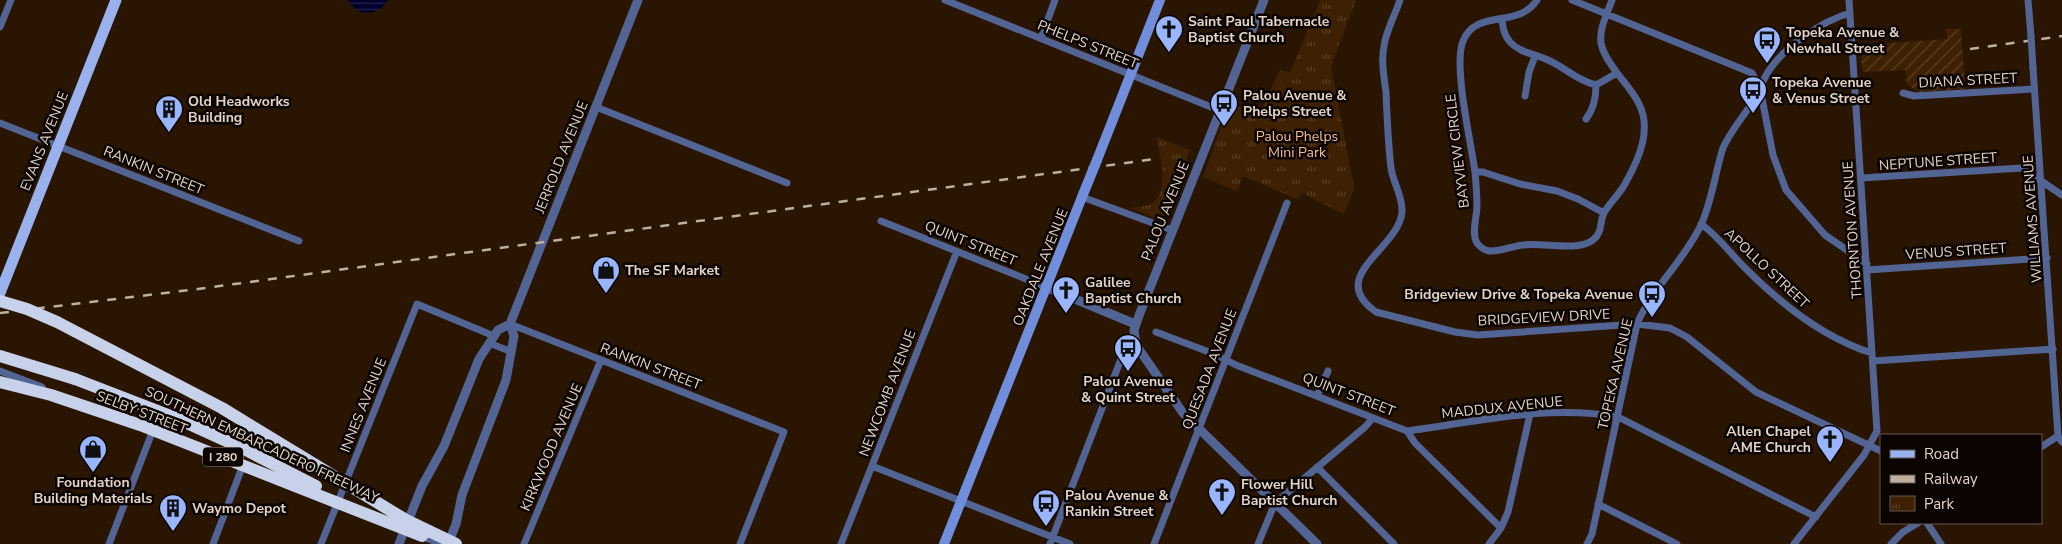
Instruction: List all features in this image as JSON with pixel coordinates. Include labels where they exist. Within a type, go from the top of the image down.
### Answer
[{"type":"highway","points":[[0,301],[57,322],[201,397],[251,425],[406,520],[456,544]]},
{"type":"highway","name":"SOUTHERN EMBARCADERO FREEWAY","points":[[0,356],[74,379],[141,403],[214,435],[365,509],[452,544]]},
{"type":"highway","name":"SOUTHERN EMBARCADERO FREEWAY","points":[[0,382],[51,395],[140,425],[441,544]]},
{"type":"main road","name":"EVANS AVENUE","points":[[0,293],[116,0]]},
{"type":"main road","name":"OAKDALE AVENUE","points":[[944,544],[1160,0]]},
{"type":"street","points":[[0,27],[11,0]]},
{"type":"street","name":"JERROLD AVENUE","points":[[448,544],[456,524],[462,494],[506,380],[514,336],[510,324],[638,0]]},
{"type":"street","points":[[1040,38],[1055,0]]},
{"type":"street","name":"PALOU AVENUE","points":[[1051,540],[1126,346],[1134,338],[1135,324],[1264,0]]},
{"type":"street","name":"BRIDGEVIEW DRIVE","points":[[1400,0],[1388,33],[1383,57],[1391,167],[1400,196],[1402,212],[1394,235],[1361,271],[1358,282],[1362,300],[1376,312],[1455,332],[1478,335],[1637,324],[1670,328],[1687,337],[1756,392],[1870,445]]},
{"type":"street","name":"BAYVIEW CIRCLE","points":[[1537,0],[1527,12],[1502,20],[1486,20],[1474,26],[1465,37],[1460,50],[1460,75],[1475,172],[1477,204],[1475,238],[1483,249],[1493,251],[1524,245],[1564,246],[1591,242],[1599,234],[1604,213],[1626,183],[1641,147],[1645,132],[1645,120],[1639,102],[1604,55],[1601,42],[1602,28],[1612,0]]},
{"type":"street","points":[[1572,0],[1752,73],[1760,88],[1773,155],[1786,190],[1825,235],[1867,267]]},
{"type":"street","name":"THORNTON AVENUE","points":[[1849,0],[1877,431],[1870,445]]},
{"type":"street","name":"WILLIAMS AVENUE","points":[[2028,0],[2060,439]]},
{"type":"street","name":"PHELPS STREET","points":[[950,1],[1221,112]]},
{"type":"street","name":"TOPEKA AVENUE","points":[[1586,544],[1592,534],[1637,324],[1643,310],[1690,244],[1701,224],[1724,147],[1769,70],[1785,51],[1827,23],[1850,14]]},
{"type":"street","points":[[1502,20],[1506,36],[1510,42],[1523,51],[1547,59],[1570,74],[1596,85]]},
{"type":"street","points":[[1524,96],[1529,72],[1535,56]]},
{"type":"street","points":[[1596,85],[1617,73]]},
{"type":"street","points":[[1586,119],[1591,114],[1595,102],[1596,85]]},
{"type":"street","name":"DIANA STREET","points":[[1903,93],[1914,96],[2034,89]]},
{"type":"street","points":[[596,107],[787,183]]},
{"type":"street","name":"RANKIN STREET","points":[[0,123],[298,241]]},
{"type":"street","name":"NEPTUNE STREET","points":[[1861,178],[2022,168],[2062,195]]},
{"type":"street","points":[[1475,172],[1483,172],[1520,184],[1557,191],[1578,199],[1604,213]]},
{"type":"street","points":[[1082,197],[1172,230]]},
{"type":"street","name":"QUESADA AVENUE","points":[[1154,544],[1198,427],[1287,203]]},
{"type":"street","name":"QUINT STREET","points":[[881,221],[1135,324]]},
{"type":"street","name":"APOLLO STREET","points":[[1701,224],[1745,268],[1794,312],[1811,324],[1872,353]]},
{"type":"street","name":"NEWCOMB AVENUE","points":[[841,544],[957,251]]},
{"type":"street","name":"VENUS STREET","points":[[1867,267],[2047,258]]},
{"type":"street","name":"INNES AVENUE","points":[[321,544],[417,304],[492,339]]},
{"type":"street","points":[[399,544],[422,486],[444,446],[480,358],[498,330],[510,324]]},
{"type":"street","name":"RANKIN STREET","points":[[510,324],[784,432],[740,544]]},
{"type":"street","name":"QUINT STREET","points":[[1156,332],[1372,419],[1407,431],[1415,442],[1501,528]]},
{"type":"street","points":[[1134,338],[1140,350],[1184,413],[1317,544]]},
{"type":"street","points":[[492,339],[512,352]]},
{"type":"street","points":[[1873,361],[2053,349]]},
{"type":"street","name":"KIRKWOOD AVENUE","points":[[524,544],[601,360]]},
{"type":"street","name":"SELBY STREET","points":[[0,371],[441,544]]},
{"type":"street","points":[[1317,396],[1328,371]]},
{"type":"street","name":"MADDUX AVENUE","points":[[1407,431],[1530,414],[1558,412],[1595,413],[1618,417],[1816,517]]},
{"type":"street","points":[[1489,544],[1501,528],[1508,512],[1530,414]]},
{"type":"street","points":[[1258,544],[1275,503],[1372,419]]},
{"type":"street","points":[[109,544],[153,430]]},
{"type":"street","points":[[2042,447],[2060,439]]},
{"type":"street","points":[[1794,544],[1870,445],[1880,450]]},
{"type":"street","points":[[213,544],[243,465]]},
{"type":"street","points":[[872,466],[961,501],[1051,540],[1070,544]]},
{"type":"street","points":[[1317,467],[1394,544]]},
{"type":"street","points":[[1598,504],[1677,544]]},
{"type":"street","points":[[1890,544],[1903,532],[1916,524]]},
{"type":"street","points":[[1928,524],[1941,544]]},
{"type":"green space","name":"Palou Phelps Mini Park","points":[[1320,0],[1356,0],[1331,66],[1354,188],[1344,214],[1302,193],[1297,199],[1243,176],[1237,191],[1203,177],[1229,104],[1259,115],[1280,70],[1290,73]]},
{"type":"green space","points":[[1946,29],[1961,29],[1965,89],[1920,92],[1907,85],[1905,70],[1862,72],[1860,45],[1947,39]]},
{"type":"green space","points":[[1157,137],[1190,150],[1162,221],[1130,208],[1146,206],[1154,201],[1159,194],[1162,185],[1162,165]]},
{"type":"shaded area","points":[[348,0],[388,0],[379,9],[368,13],[357,10]]},
{"type":"railway","points":[[1970,49],[2062,36]]},
{"type":"railway","points":[[0,313],[198,289],[1155,159]]},
{"type":"place","name":"Saint Paul Tabernacle Baptist Church","points":[[1169,53]]},
{"type":"place","name":"Topeka Avenue & Newhall Street","points":[[1767,64]]},
{"type":"place","name":"Topeka Avenue & Venus Street","points":[[1753,114]]},
{"type":"place","name":"Palou Avenue & Phelps Street","points":[[1224,127]]},
{"type":"place","name":"Old Headworks Building","points":[[169,133]]},
{"type":"place","name":"The SF Market","points":[[606,294]]},
{"type":"place","name":"Galilee Baptist Church","points":[[1066,314]]},
{"type":"place","name":"Bridgeview Drive & Topeka Avenue","points":[[1652,318]]},
{"type":"place","name":"Palou Avenue & Quint Street","points":[[1128,372]]},
{"type":"place","name":"Allen Chapel AME Church","points":[[1830,463]]},
{"type":"place","name":"Foundation Building Materials","points":[[93,473]]},
{"type":"place","name":"Flower Hill Baptist Church","points":[[1222,516]]},
{"type":"place","name":"Palou Avenue & Rankin Street","points":[[1046,527]]},
{"type":"place","name":"Waymo Depot","points":[[173,532]]}]
